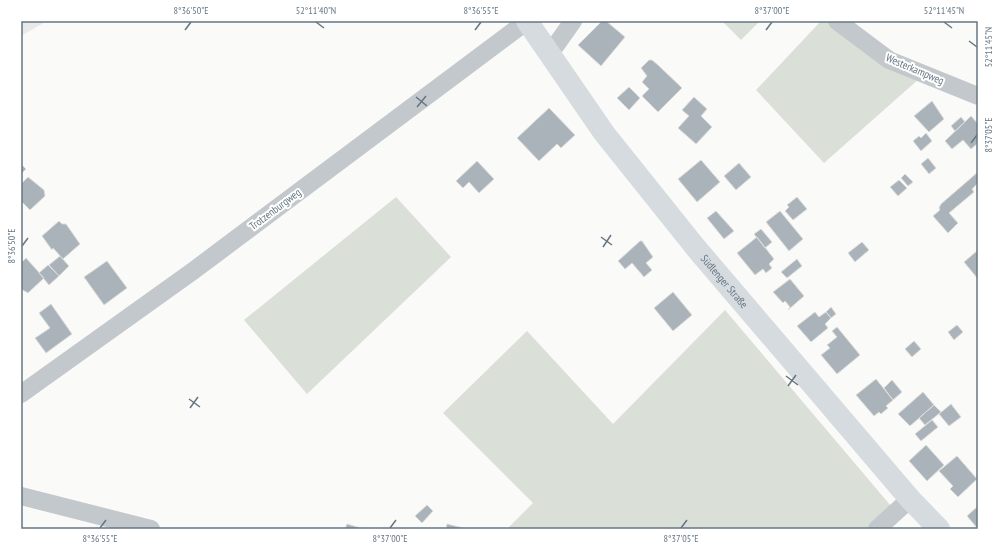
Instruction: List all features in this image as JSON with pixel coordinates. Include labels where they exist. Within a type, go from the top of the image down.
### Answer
[{"type":"main road","name":"Südlenger Straße","points":[[527,21],[604,134],[696,248],[910,499],[939,529]]},
{"type":"street","name":"Trotzenburgweg","points":[[21,394],[193,271],[527,21]]},
{"type":"street","points":[[547,51],[556,45],[573,21]]},
{"type":"street","name":"Westerkampweg","points":[[836,21],[889,60],[978,96]]},
{"type":"street","points":[[21,496],[151,529]]},
{"type":"street","points":[[877,529],[910,499]]},
{"type":"shaded area","points":[[21,21],[47,21],[21,36]]},
{"type":"shaded area","points":[[722,21],[760,21],[741,40]]},
{"type":"shaded area","points":[[821,21],[827,21],[853,43],[920,78],[824,163],[756,90]]},
{"type":"shaded area","points":[[396,197],[451,257],[307,394],[244,320]]},
{"type":"shaded area","points":[[725,310],[891,506],[867,529],[507,529],[533,503],[443,413],[527,331],[613,424]]},
{"type":"building","points":[[602,21],[606,21],[625,37],[601,66],[578,45]]},
{"type":"building","points":[[649,60],[652,60],[658,65],[682,88],[658,112],[642,96],[649,89],[642,82],[647,76],[641,68]]},
{"type":"building","points":[[629,87],[640,98],[629,110],[617,98]]},
{"type":"building","points":[[694,97],[707,109],[701,116],[712,127],[696,144],[678,128],[689,116],[682,110]]},
{"type":"building","points":[[932,101],[944,119],[929,132],[914,116]]},
{"type":"building","points":[[549,108],[575,135],[561,148],[557,144],[539,161],[517,138]]},
{"type":"building","points":[[971,116],[978,124],[978,143],[971,149],[963,140],[952,149],[945,141]]},
{"type":"building","points":[[961,117],[965,122],[955,131],[951,126]]},
{"type":"building","points":[[926,133],[932,141],[921,151],[913,141],[919,136],[921,138]]},
{"type":"building","points":[[928,158],[936,168],[929,174],[921,164]]},
{"type":"building","points":[[701,160],[720,182],[697,202],[678,179]]},
{"type":"building","points":[[477,161],[494,179],[479,193],[469,182],[463,188],[456,181]]},
{"type":"building","points":[[739,163],[751,177],[736,190],[724,176]]},
{"type":"building","points":[[21,164],[26,169],[21,174]]},
{"type":"building","points":[[978,172],[978,183],[972,189],[974,192],[949,213],[958,223],[948,233],[933,216],[940,210],[939,208],[941,204]]},
{"type":"building","points":[[905,174],[913,182],[908,186],[901,178]]},
{"type":"building","points":[[28,177],[44,190],[45,196],[30,210],[21,201],[21,184]]},
{"type":"building","points":[[899,180],[907,188],[898,196],[890,187]]},
{"type":"building","points":[[797,197],[807,209],[793,220],[785,211],[789,207],[787,205]]},
{"type":"building","points":[[716,211],[734,231],[724,239],[707,218]]},
{"type":"building","points":[[780,211],[803,239],[789,251],[766,222]]},
{"type":"building","points":[[59,221],[62,224],[66,224],[80,244],[63,259],[53,248],[52,250],[42,236]]},
{"type":"building","points":[[761,229],[772,242],[765,248],[754,234]]},
{"type":"building","points":[[757,237],[774,259],[769,264],[772,268],[766,273],[763,269],[755,275],[737,253]]},
{"type":"building","points":[[640,241],[642,241],[653,257],[646,263],[652,270],[644,277],[632,263],[625,269],[618,261]]},
{"type":"building","points":[[862,242],[869,250],[855,262],[848,253]]},
{"type":"building","points":[[978,250],[978,279],[964,262]]},
{"type":"building","points":[[60,256],[69,266],[59,276],[49,265]]},
{"type":"building","points":[[26,258],[44,278],[28,293],[21,289],[21,263]]},
{"type":"building","points":[[797,259],[802,266],[787,278],[781,272]]},
{"type":"building","points":[[107,261],[127,288],[104,305],[84,277]]},
{"type":"building","points":[[48,265],[59,276],[49,285],[39,273]]},
{"type":"building","points":[[790,279],[804,296],[788,310],[790,307],[785,301],[783,303],[773,292]]},
{"type":"building","points":[[673,292],[692,315],[673,331],[654,308]]},
{"type":"building","points":[[51,304],[72,334],[46,353],[35,338],[50,328],[39,313]]},
{"type":"building","points":[[831,307],[836,314],[831,318],[826,312]]},
{"type":"building","points":[[815,312],[819,317],[826,312],[831,318],[825,324],[828,328],[811,342],[797,326]]},
{"type":"building","points":[[957,325],[963,332],[954,340],[948,332]]},
{"type":"building","points":[[837,327],[860,355],[837,374],[821,355],[830,348],[827,345],[837,337],[832,331]]},
{"type":"building","points":[[914,341],[921,349],[912,357],[905,349]]},
{"type":"building","points":[[876,379],[893,400],[886,406],[888,408],[881,414],[879,412],[874,416],[856,395]]},
{"type":"building","points":[[892,380],[902,392],[893,400],[884,388]]},
{"type":"building","points":[[923,392],[934,405],[910,426],[898,414]]},
{"type":"building","points":[[951,404],[961,417],[949,426],[939,414]]},
{"type":"building","points":[[934,405],[941,412],[925,425],[919,418]]},
{"type":"building","points":[[932,420],[938,427],[921,441],[915,434]]},
{"type":"building","points":[[926,445],[944,465],[927,481],[909,461]]},
{"type":"building","points":[[957,456],[977,479],[958,497],[950,489],[953,486],[939,471]]},
{"type":"building","points":[[427,505],[433,511],[422,523],[415,516]]},
{"type":"building","points":[[978,506],[978,529],[967,516]]},
{"type":"building","points":[[347,524],[364,529],[345,529]]},
{"type":"building","points":[[447,524],[463,528],[463,529],[446,529]]}]
